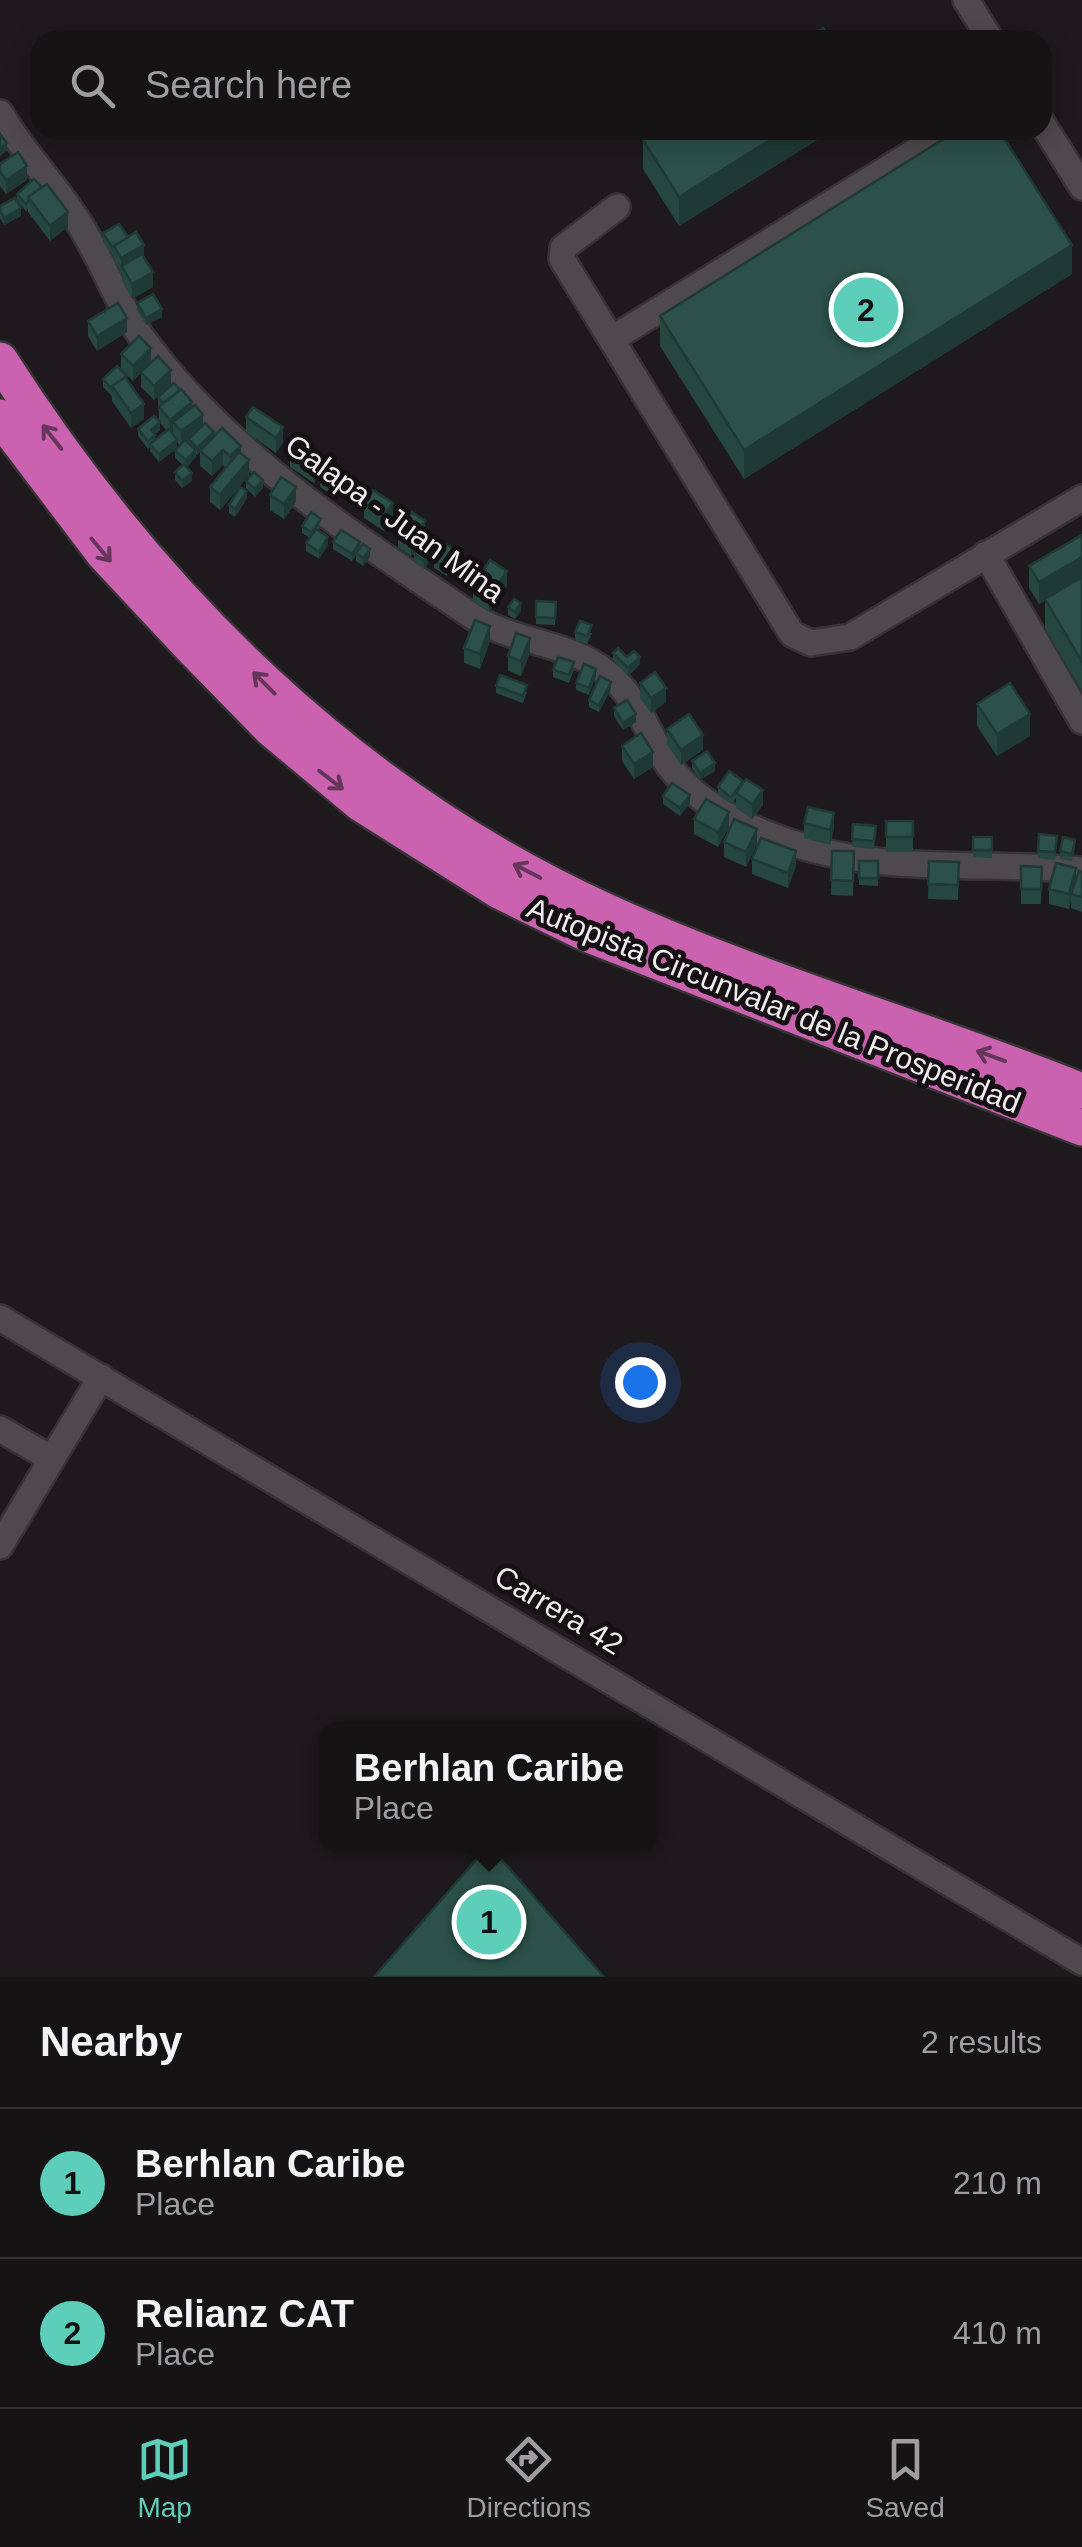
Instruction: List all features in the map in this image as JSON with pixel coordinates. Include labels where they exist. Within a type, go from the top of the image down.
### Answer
[{"type":"highway","name":"Autopista Circunvalar de la Prosperidad","points":[[0,360],[36,416],[125,532],[208,626],[288,707],[376,777],[513,864],[604,910],[700,952],[1082,1087]]},
{"type":"highway","name":"Autopista Circunvalar de la Prosperidad","points":[[0,417],[104,553],[164,619],[271,729],[362,804],[499,891],[589,935],[1082,1130]]},
{"type":"street","points":[[966,0],[985,30]]},
{"type":"street","name":"Galapa - Juan Mina","points":[[0,113],[102,257],[141,337],[241,444],[308,501],[474,618],[507,636],[553,647],[605,670],[629,695],[682,783],[716,808],[788,842],[834,856],[915,866],[1082,870]]},
{"type":"street","points":[[1052,139],[1082,187]]},
{"type":"street","points":[[612,340],[934,140]]},
{"type":"street","points":[[617,207],[560,254],[792,634],[812,642],[850,637],[1082,498]]},
{"type":"street","points":[[986,554],[1082,720]]},
{"type":"street","name":"Carrera 42","points":[[0,1318],[1082,1962]]},
{"type":"street","points":[[1,1541],[101,1377]]},
{"type":"street","points":[[0,1429],[52,1460]]},
{"type":"building","points":[[643,140],[770,140],[679,197]]},
{"type":"building","points":[[942,140],[1005,140],[1072,245],[744,450],[660,316]]},
{"type":"building","points":[[18,152],[27,166],[6,180],[0,164]]},
{"type":"building","points":[[34,179],[42,187],[28,197],[26,204],[17,194]]},
{"type":"building","points":[[47,184],[68,212],[50,226],[28,197]]},
{"type":"building","points":[[15,198],[21,208],[4,218],[0,206]]},
{"type":"building","points":[[119,224],[128,237],[112,247],[103,233]]},
{"type":"building","points":[[136,232],[144,245],[121,258],[114,246]]},
{"type":"building","points":[[142,254],[153,272],[132,284],[122,266]]},
{"type":"building","points":[[153,294],[162,309],[146,318],[137,303]]},
{"type":"building","points":[[118,303],[127,318],[97,336],[88,321]]},
{"type":"building","points":[[139,336],[151,348],[133,366],[121,354]]},
{"type":"building","points":[[158,356],[171,370],[154,386],[141,372]]},
{"type":"building","points":[[117,366],[127,376],[112,389],[103,379]]},
{"type":"building","points":[[125,377],[144,404],[131,413],[112,386]]},
{"type":"building","points":[[174,383],[180,390],[163,403],[158,397]]},
{"type":"building","points":[[181,389],[192,402],[170,420],[159,407]]},
{"type":"building","points":[[195,405],[203,415],[181,431],[173,422]]},
{"type":"building","points":[[253,407],[283,427],[276,438],[246,417]]},
{"type":"building","points":[[154,416],[160,422],[151,430],[155,435],[148,441],[138,429]]},
{"type":"building","points":[[205,423],[214,432],[197,448],[189,439]]},
{"type":"building","points":[[222,428],[241,446],[230,456],[223,450],[212,461],[200,451]]},
{"type":"building","points":[[169,429],[177,440],[159,454],[150,444]]},
{"type":"building","points":[[185,440],[196,450],[186,460],[175,451]]},
{"type":"building","points":[[298,440],[322,456],[314,468],[290,452]]},
{"type":"building","points":[[239,452],[249,460],[220,495],[210,487]]},
{"type":"building","points":[[184,464],[192,473],[182,481],[175,472]]},
{"type":"building","points":[[330,465],[345,475],[336,489],[320,479]]},
{"type":"building","points":[[254,472],[263,480],[255,489],[246,481]]},
{"type":"building","points":[[281,477],[296,487],[284,504],[270,495]]},
{"type":"building","points":[[240,487],[247,491],[235,509],[229,505]]},
{"type":"building","points":[[373,490],[393,503],[384,516],[364,503]]},
{"type":"building","points":[[311,512],[321,519],[312,532],[302,526]]},
{"type":"building","points":[[412,512],[425,521],[411,541],[398,532]]},
{"type":"building","points":[[316,529],[328,537],[319,552],[306,543]]},
{"type":"building","points":[[341,530],[360,542],[352,554],[333,542]]},
{"type":"building","points":[[1082,535],[1082,557],[1039,582],[1029,566]]},
{"type":"building","points":[[425,537],[436,544],[424,561],[414,554]]},
{"type":"building","points":[[363,544],[370,549],[363,558],[356,553]]},
{"type":"building","points":[[446,544],[458,552],[447,569],[434,560]]},
{"type":"building","points":[[490,560],[507,571],[489,597],[473,586]]},
{"type":"building","points":[[1082,577],[1082,662],[1045,599]]},
{"type":"building","points":[[514,599],[521,603],[515,612],[508,607]]},
{"type":"building","points":[[536,601],[556,602],[555,618],[536,617]]},
{"type":"building","points":[[475,620],[490,626],[480,654],[464,648]]},
{"type":"building","points":[[580,621],[592,625],[587,636],[575,632]]},
{"type":"building","points":[[516,633],[530,638],[521,661],[508,656]]},
{"type":"building","points":[[618,648],[627,657],[634,651],[640,657],[628,668],[613,653]]},
{"type":"building","points":[[558,657],[574,662],[569,675],[553,670]]},
{"type":"building","points":[[584,664],[596,669],[589,688],[576,683]]},
{"type":"building","points":[[655,672],[666,688],[651,698],[640,683]]},
{"type":"building","points":[[500,675],[527,685],[523,696],[496,686]]},
{"type":"building","points":[[600,676],[611,682],[599,705],[589,700]]},
{"type":"building","points":[[1010,683],[1030,714],[997,734],[977,704]]},
{"type":"building","points":[[627,700],[636,714],[623,723],[614,708]]},
{"type":"building","points":[[689,714],[703,735],[681,750],[667,729]]},
{"type":"building","points":[[641,733],[653,752],[634,764],[622,746]]},
{"type":"building","points":[[707,751],[715,763],[700,773],[692,761]]},
{"type":"building","points":[[729,771],[743,781],[731,797],[718,787]]},
{"type":"building","points":[[746,779],[763,790],[752,804],[736,793]]},
{"type":"building","points":[[672,783],[690,795],[680,808],[663,796]]},
{"type":"building","points":[[706,799],[729,812],[718,832],[694,819]]},
{"type":"building","points":[[808,807],[834,813],[830,830],[804,823]]},
{"type":"building","points":[[734,819],[757,829],[746,852],[724,842]]},
{"type":"building","points":[[886,821],[913,821],[913,837],[886,837]]},
{"type":"building","points":[[853,824],[876,826],[874,841],[852,839]]},
{"type":"building","points":[[1039,834],[1057,836],[1055,852],[1038,851]]},
{"type":"building","points":[[973,837],[992,837],[992,850],[973,850]]},
{"type":"building","points":[[1063,837],[1075,840],[1072,854],[1060,851]]},
{"type":"building","points":[[761,838],[796,851],[788,873],[752,859]]},
{"type":"building","points":[[832,851],[854,851],[853,881],[831,880]]},
{"type":"building","points":[[859,861],[878,861],[878,878],[859,878]]},
{"type":"building","points":[[929,861],[959,862],[958,885],[928,884]]},
{"type":"building","points":[[1056,863],[1076,868],[1069,894],[1049,889]]},
{"type":"building","points":[[1021,866],[1042,867],[1041,889],[1021,889]]},
{"type":"building","points":[[1079,871],[1082,872],[1082,897],[1071,894]]},
{"type":"building","points":[[483,1852],[495,1852],[604,1977],[374,1977]]},
{"type":"place","name":"Relianz CAT","points":[[866,310]]},
{"type":"place","name":"Berhlan Caribe","points":[[489,1922]]}]
